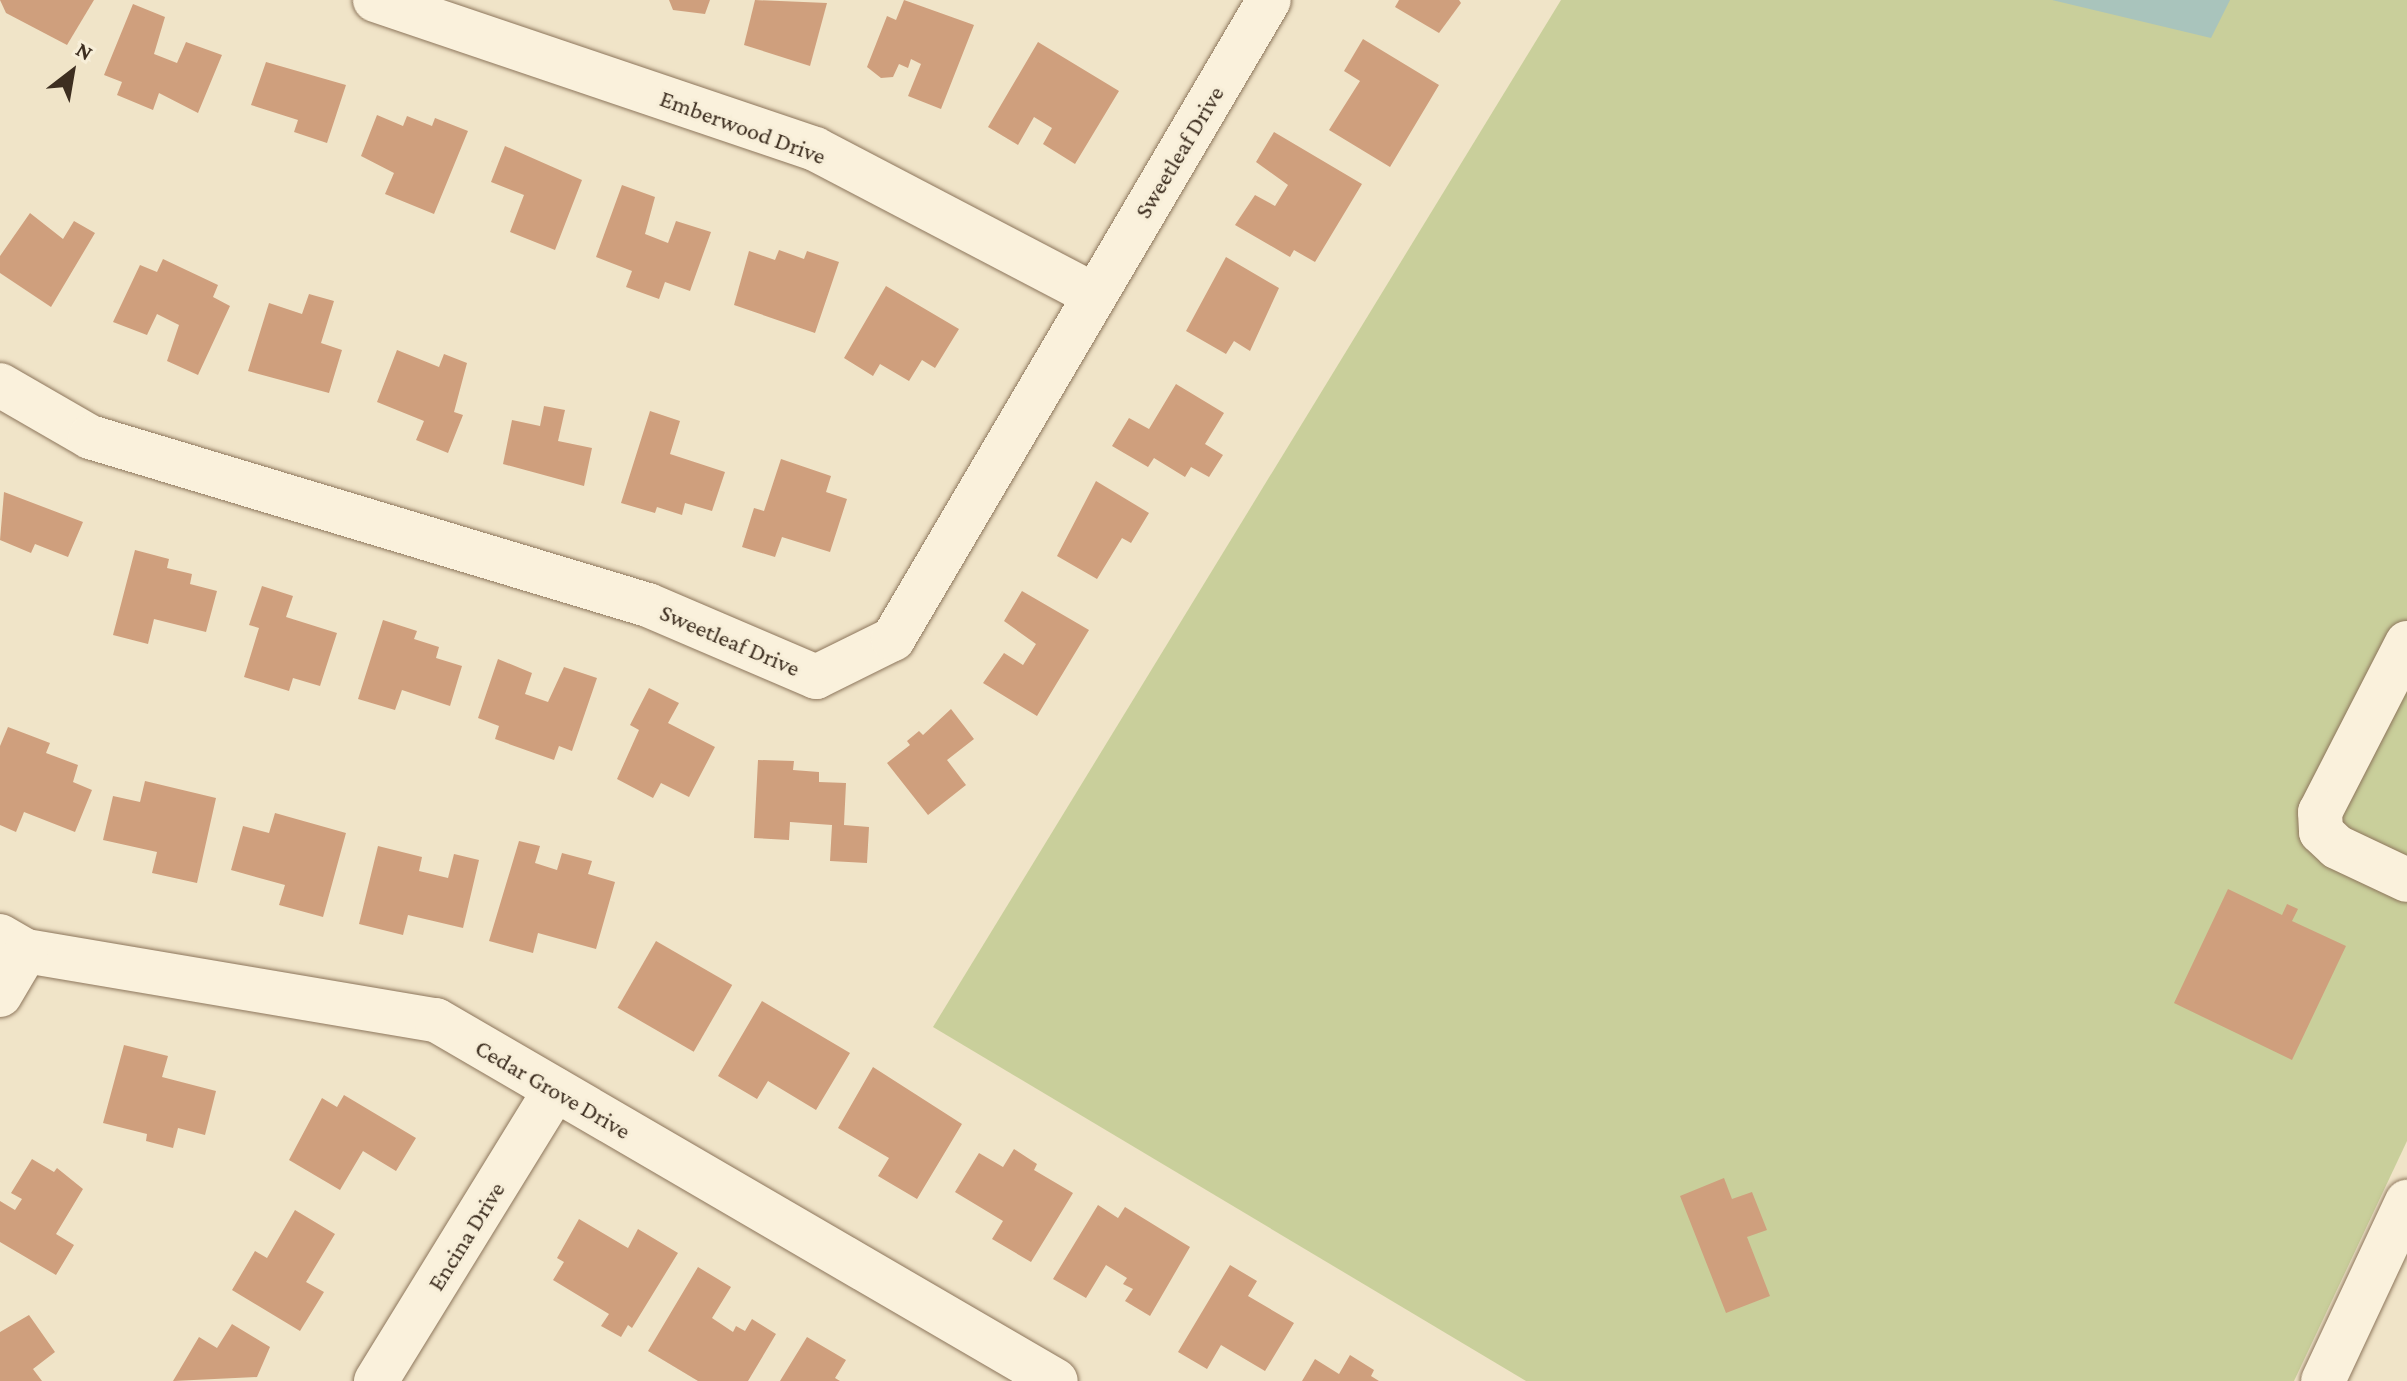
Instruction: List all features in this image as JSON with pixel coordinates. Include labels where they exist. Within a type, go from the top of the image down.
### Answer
[{"type":"street","name":"Emberwood Drive","points":[[375,0],[815,149],[1094,295]]},
{"type":"street","name":"Sweetleaf Drive","points":[[0,385],[90,437],[648,605],[816,677],[893,639],[1269,0]]},
{"type":"street","points":[[2407,643],[2320,812],[2321,832],[2337,847],[2407,880]]},
{"type":"street","points":[[0,995],[13,943]]},
{"type":"street","name":"Cedar Grove Drive","points":[[13,943],[436,1020],[1056,1381]]},
{"type":"street","name":"Encina Drive","points":[[376,1381],[555,1090]]},
{"type":"street","points":[[2323,1381],[2407,1202]]},
{"type":"green space","points":[[1561,0],[2407,0],[2407,1141],[2294,1381],[1526,1381],[933,1027]]},
{"type":"water","points":[[2052,0],[2230,0],[2211,38]]},
{"type":"building","points":[[0,0],[94,0],[67,45],[6,13]]},
{"type":"building","points":[[669,0],[710,0],[705,14],[673,10]]},
{"type":"building","points":[[755,0],[827,3],[810,66],[744,45]]},
{"type":"building","points":[[904,0],[974,25],[941,109],[908,96],[921,64],[911,59],[908,68],[899,64],[893,77],[881,78],[867,67],[887,16],[896,20]]},
{"type":"building","points":[[1399,0],[1459,0],[1461,3],[1439,33],[1395,7]]},
{"type":"building","points":[[133,4],[165,17],[154,54],[177,63],[186,42],[222,55],[198,113],[159,93],[153,110],[117,95],[122,82],[104,75]]},
{"type":"building","points":[[1363,39],[1439,85],[1390,167],[1329,130],[1360,81],[1344,71]]},
{"type":"building","points":[[1038,42],[1119,91],[1075,164],[1043,144],[1052,128],[1034,117],[1018,145],[988,127]]},
{"type":"building","points":[[266,62],[346,85],[327,143],[294,132],[298,120],[251,105]]},
{"type":"building","points":[[377,115],[403,126],[407,116],[432,126],[435,118],[468,131],[434,214],[385,194],[394,173],[361,156]]},
{"type":"building","points":[[1274,132],[1362,184],[1315,262],[1294,250],[1290,257],[1235,225],[1255,195],[1275,206],[1288,185],[1256,162]]},
{"type":"building","points":[[505,146],[582,180],[555,250],[510,232],[524,195],[491,182]]},
{"type":"building","points":[[622,185],[655,197],[645,234],[668,243],[676,221],[711,232],[690,291],[665,282],[659,299],[626,287],[632,271],[596,257]]},
{"type":"building","points":[[30,213],[63,239],[74,221],[95,233],[51,307],[0,273],[0,256]]},
{"type":"building","points":[[779,250],[804,259],[807,251],[839,262],[815,333],[734,305],[749,251],[775,260]]},
{"type":"building","points":[[1226,257],[1279,288],[1250,351],[1234,341],[1226,354],[1186,331]]},
{"type":"building","points":[[163,259],[218,285],[213,297],[230,306],[198,375],[167,361],[179,325],[157,314],[147,335],[113,322],[140,265],[157,272]]},
{"type":"building","points":[[886,286],[959,329],[935,368],[922,360],[909,381],[880,364],[873,376],[844,358]]},
{"type":"building","points":[[309,294],[334,301],[321,343],[342,350],[329,393],[248,371],[269,303],[302,314]]},
{"type":"building","points":[[397,350],[439,367],[444,354],[467,363],[454,412],[463,415],[448,453],[416,440],[424,421],[377,402]]},
{"type":"building","points":[[1176,384],[1224,413],[1205,444],[1223,455],[1209,477],[1191,467],[1185,477],[1154,458],[1148,467],[1112,446],[1129,418],[1149,429]]},
{"type":"building","points":[[544,406],[565,410],[558,441],[592,448],[584,486],[503,464],[512,420],[540,426]]},
{"type":"building","points":[[650,411],[680,421],[670,454],[725,472],[712,511],[685,503],[682,515],[657,507],[655,513],[621,503]]},
{"type":"building","points":[[781,459],[831,476],[826,492],[847,499],[830,552],[782,537],[775,557],[742,547],[754,508],[764,511]]},
{"type":"building","points":[[1096,481],[1149,513],[1131,543],[1122,538],[1097,579],[1057,556]]},
{"type":"building","points":[[4,492],[83,522],[68,557],[35,544],[31,553],[0,540]]},
{"type":"building","points":[[135,550],[169,559],[167,568],[192,574],[190,584],[217,591],[206,632],[154,619],[148,644],[113,635]]},
{"type":"building","points":[[262,586],[293,596],[286,617],[337,633],[320,686],[293,678],[289,691],[244,677],[259,628],[249,625]]},
{"type":"building","points":[[1022,591],[1089,630],[1037,716],[983,683],[1004,653],[1023,665],[1036,644],[1004,621]]},
{"type":"building","points":[[383,620],[417,631],[414,639],[439,647],[436,658],[462,666],[450,706],[402,690],[395,710],[358,699]]},
{"type":"building","points":[[498,659],[532,673],[525,694],[548,702],[564,667],[597,678],[572,751],[559,746],[554,760],[495,739],[499,726],[478,718]]},
{"type":"building","points":[[649,688],[679,703],[668,723],[715,747],[689,797],[661,783],[653,798],[617,779],[639,730],[630,725]]},
{"type":"building","points":[[951,709],[974,739],[947,760],[966,785],[928,815],[887,763],[910,745],[907,741],[919,731],[923,735]]},
{"type":"building","points":[[8,727],[50,743],[46,753],[78,765],[73,782],[92,790],[75,832],[24,812],[16,832],[0,825],[0,746]]},
{"type":"building","points":[[758,760],[794,761],[793,770],[819,772],[819,782],[846,783],[844,825],[869,827],[867,863],[830,861],[832,825],[790,822],[789,840],[754,838]]},
{"type":"building","points":[[145,781],[216,798],[197,883],[152,873],[157,852],[103,840],[113,796],[140,802]]},
{"type":"building","points":[[275,813],[346,833],[323,917],[279,905],[285,885],[231,870],[243,826],[269,833]]},
{"type":"building","points":[[519,841],[540,846],[535,863],[557,870],[562,853],[592,861],[588,874],[615,882],[596,949],[538,933],[533,953],[489,941]]},
{"type":"building","points":[[378,846],[422,857],[419,871],[448,878],[454,854],[479,860],[463,928],[408,915],[403,935],[359,924]]},
{"type":"building","points":[[2228,889],[2282,915],[2287,904],[2298,909],[2292,921],[2346,946],[2292,1060],[2174,1003]]},
{"type":"building","points":[[656,941],[732,985],[694,1052],[618,1008]]},
{"type":"building","points":[[762,1001],[850,1053],[816,1110],[768,1081],[757,1099],[718,1076]]},
{"type":"building","points":[[124,1045],[168,1056],[162,1077],[216,1091],[205,1135],[178,1128],[173,1148],[146,1141],[147,1134],[103,1123]]},
{"type":"building","points":[[873,1067],[962,1124],[917,1199],[878,1176],[889,1158],[838,1128]]},
{"type":"building","points":[[344,1095],[416,1138],[396,1171],[363,1151],[340,1190],[289,1160],[322,1098],[337,1107]]},
{"type":"building","points":[[1014,1149],[1037,1164],[1034,1170],[1073,1193],[1031,1262],[992,1239],[1003,1221],[955,1192],[979,1153],[1003,1167]]},
{"type":"building","points":[[32,1159],[54,1172],[57,1168],[83,1189],[56,1234],[74,1245],[56,1275],[0,1242],[0,1201],[15,1210],[22,1199],[11,1193]]},
{"type":"building","points":[[1724,1178],[1732,1199],[1752,1192],[1767,1230],[1747,1237],[1770,1296],[1726,1313],[1680,1196]]},
{"type":"building","points":[[1098,1205],[1118,1218],[1125,1207],[1190,1247],[1150,1316],[1125,1301],[1133,1289],[1123,1284],[1127,1278],[1106,1265],[1086,1298],[1053,1279]]},
{"type":"building","points":[[295,1210],[335,1234],[306,1282],[324,1292],[300,1331],[232,1290],[255,1251],[267,1258]]},
{"type":"building","points":[[579,1219],[628,1248],[638,1229],[678,1253],[632,1328],[628,1325],[621,1337],[601,1326],[609,1314],[553,1280],[564,1262],[557,1258]]},
{"type":"building","points":[[1230,1265],[1257,1281],[1248,1296],[1294,1323],[1265,1371],[1221,1345],[1207,1369],[1178,1352]]},
{"type":"building","points":[[698,1267],[731,1287],[712,1318],[733,1332],[736,1326],[745,1331],[752,1319],[776,1334],[748,1381],[698,1381],[648,1351]]},
{"type":"building","points":[[29,1315],[55,1352],[33,1369],[42,1381],[0,1381],[0,1332]]},
{"type":"building","points":[[232,1324],[270,1347],[257,1377],[173,1381],[199,1337],[217,1348]]},
{"type":"building","points":[[807,1337],[846,1360],[835,1378],[840,1381],[780,1381]]},
{"type":"building","points":[[1350,1355],[1374,1370],[1371,1376],[1379,1381],[1302,1381],[1315,1359],[1339,1374]]}]
